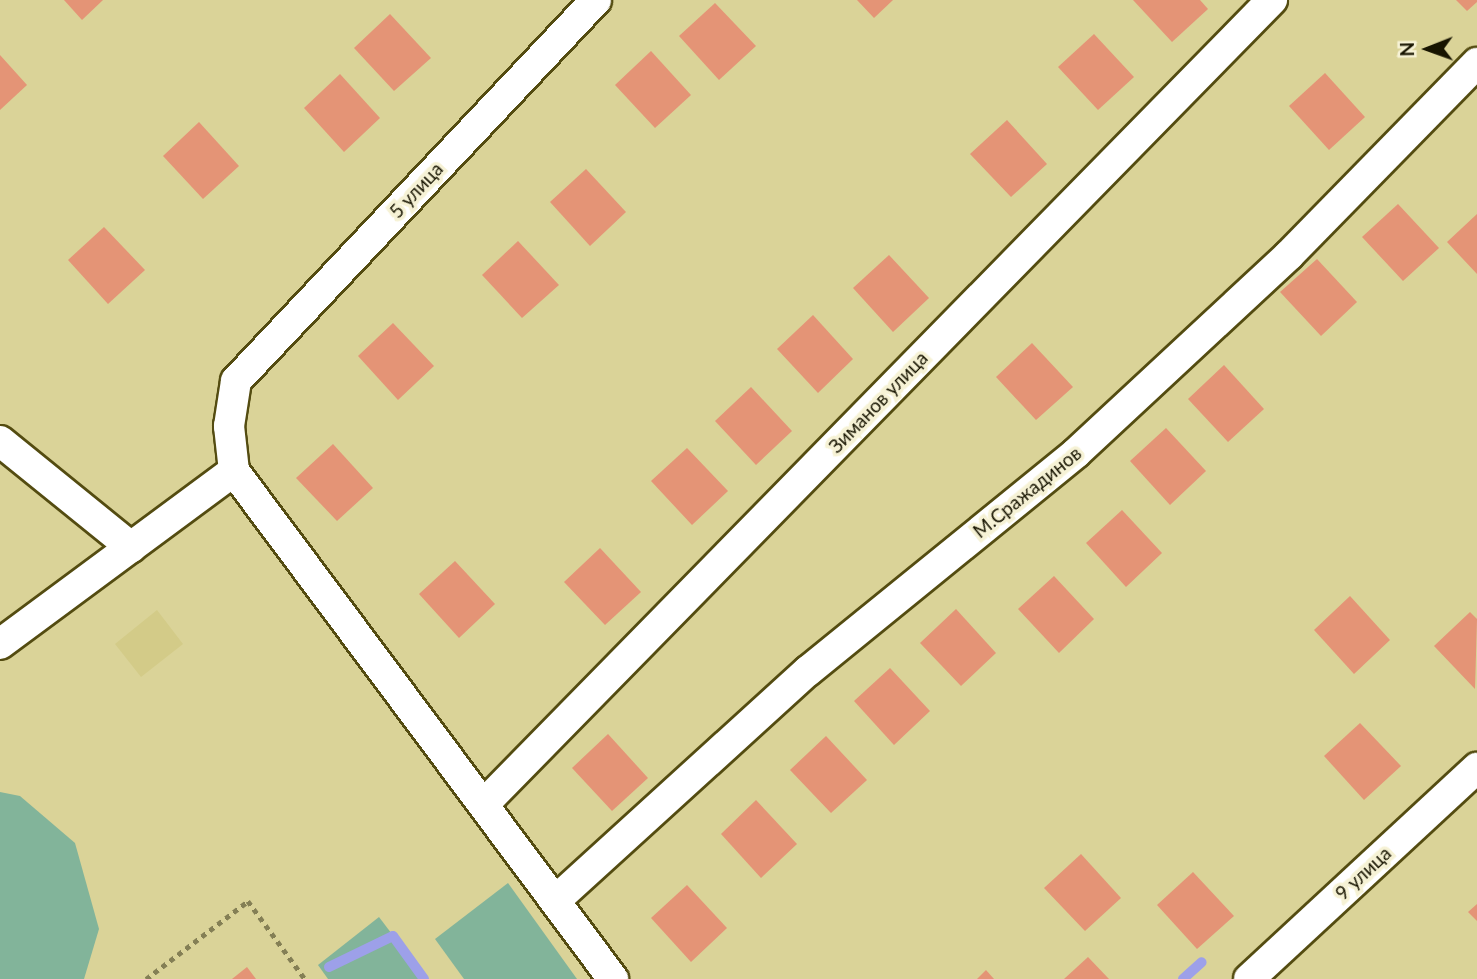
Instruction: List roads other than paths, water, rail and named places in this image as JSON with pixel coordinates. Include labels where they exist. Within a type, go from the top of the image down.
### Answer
[{"type":"street","name":"5 улица","points":[[234,471],[229,426],[236,381],[596,0]]},
{"type":"street","name":"Зиманов улица","points":[[484,804],[1272,0]]},
{"type":"street","name":"М.Сражадинов","points":[[556,900],[808,671],[1076,453],[1289,255],[1477,63]]},
{"type":"street","points":[[0,441],[131,547]]},
{"type":"street","points":[[0,644],[234,471],[613,979]]},
{"type":"street","name":"9 улица","points":[[1249,979],[1477,768]]},
{"type":"waterway","points":[[329,967],[393,936],[424,979]]},
{"type":"waterway","points":[[1183,979],[1202,962]]}]
